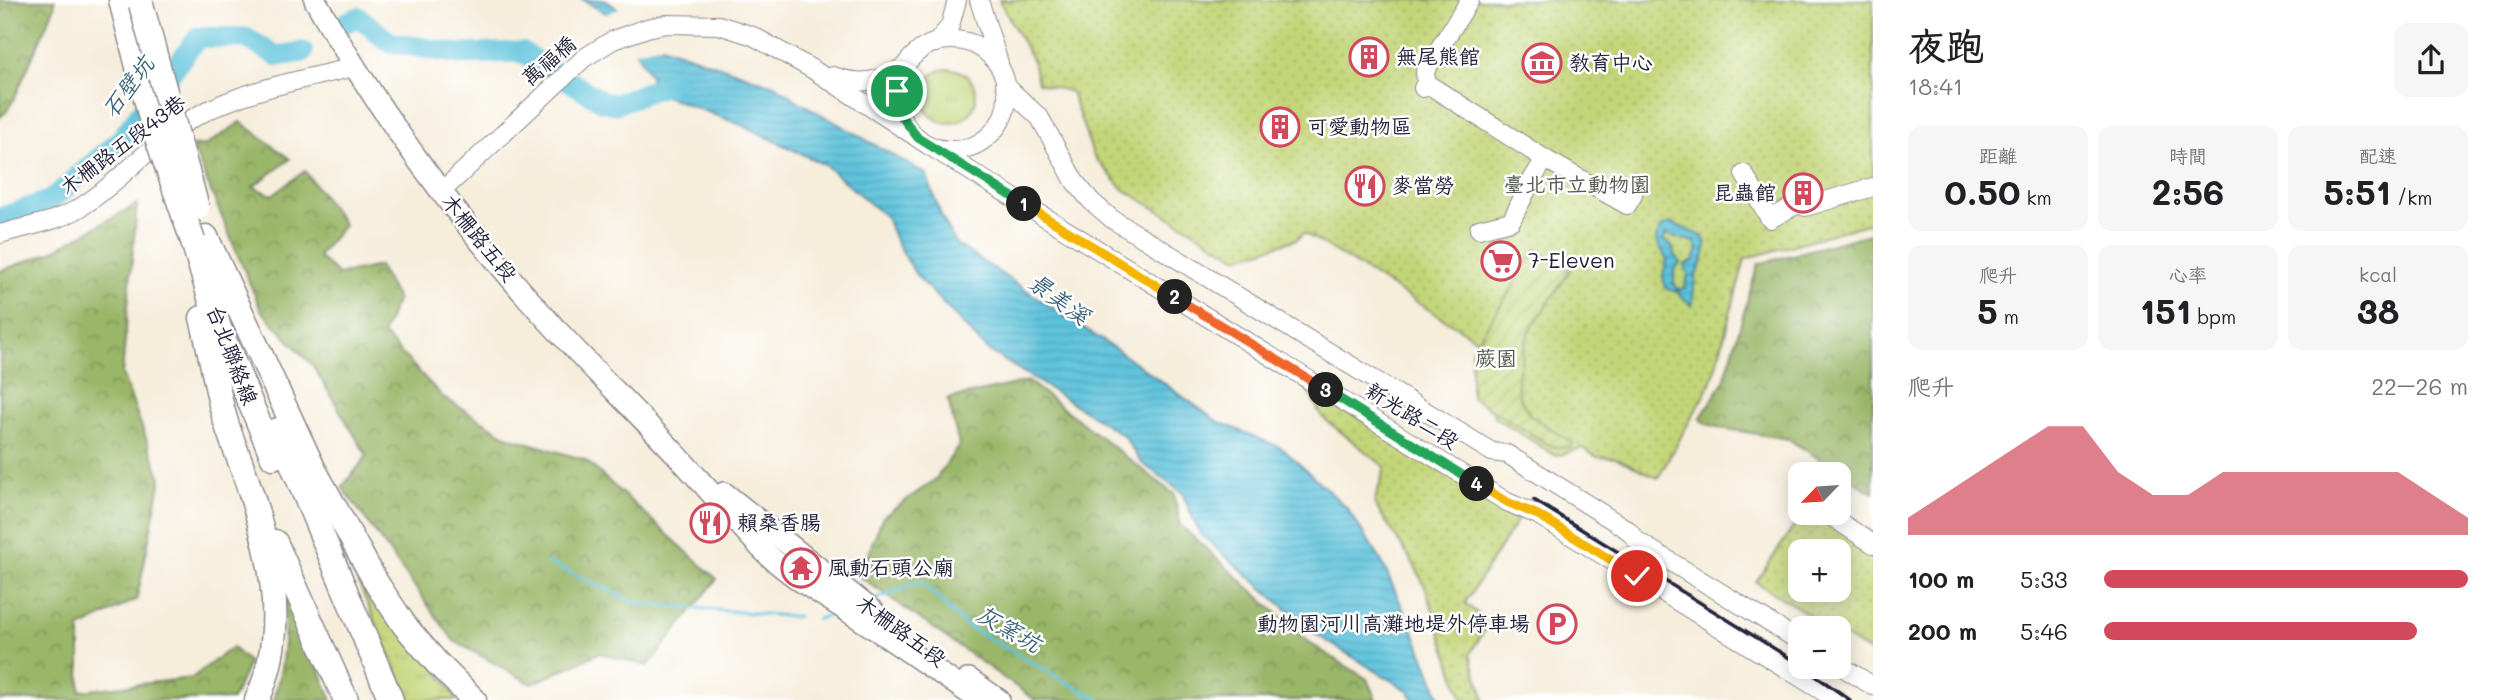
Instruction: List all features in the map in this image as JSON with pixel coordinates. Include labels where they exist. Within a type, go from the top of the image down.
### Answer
[{"type":"highway","name":"台北聯絡線","points":[[131,3],[153,126],[194,240],[219,328],[374,700]]},
{"type":"highway","name":"台北聯絡線","points":[[131,3],[197,208],[194,240],[234,326],[391,700]]},
{"type":"highway","points":[[194,240],[209,345],[223,413],[245,474],[346,700]]},
{"type":"highway","points":[[194,240],[358,551],[405,626],[474,700]]},
{"type":"highway","points":[[245,474],[268,557],[276,603],[273,653],[257,700]]},
{"type":"main road","name":"木柵路五段","points":[[315,0],[354,67],[410,152],[527,298],[761,548],[788,573],[838,595],[904,634],[999,700]]},
{"type":"main road","name":"木柵路五段","points":[[674,452],[782,538],[838,595],[979,700]]},
{"type":"main road","points":[[761,548],[782,538]]},
{"type":"street","points":[[936,43],[950,26],[957,0]]},
{"type":"street","name":"新光路二段","points":[[979,0],[1004,79],[1040,118],[1075,183],[1112,219],[1458,432],[1492,452],[1507,454],[1628,530],[1637,541],[1788,634]]},
{"type":"street","points":[[1470,0],[1425,71],[1425,85],[1545,159],[1627,205],[1633,195]]},
{"type":"street","name":"萬福橋","points":[[441,192],[566,74],[613,40],[647,28],[682,23],[719,25],[753,36]]},
{"type":"street","name":"新光路二段","points":[[753,36],[812,69],[923,141],[1507,502],[1538,515],[1837,700]]},
{"type":"street","points":[[949,40],[975,46],[986,52],[1004,79],[1005,109],[994,130],[964,149],[952,150],[923,141],[908,128],[898,104],[900,78],[905,66],[914,56],[936,43],[949,40]]},
{"type":"street","name":"新光路二段","points":[[812,69],[844,80],[869,82],[893,74],[905,66]]},
{"type":"street","name":"木柵路五段43巷","points":[[0,234],[54,219],[79,208],[104,190],[162,139],[196,116],[217,106],[270,88],[354,67]]},
{"type":"street","points":[[1479,229],[1511,221],[1545,159]]},
{"type":"street","points":[[1744,174],[1770,219],[1803,201],[1805,207],[1873,187]]},
{"type":"street","points":[[1844,525],[1873,544]]},
{"type":"street","points":[[1851,672],[1873,686]]},
{"type":"green space","points":[[0,0],[55,0],[54,8],[14,99],[0,117]]},
{"type":"green space","name":"臺北市立動物園","points":[[999,0],[1873,0],[1873,222],[1745,259],[1712,381],[1658,478],[1616,458],[1597,457],[1582,448],[1556,456],[1494,417],[1485,360],[1489,347],[1313,238],[1303,233],[1297,239],[1238,258],[1123,189],[1094,157],[1071,92],[1038,83],[1033,61]]},
{"type":"green space","points":[[949,69],[968,77],[976,96],[968,115],[949,123],[930,115],[922,96],[930,77]]},
{"type":"green space","points":[[241,122],[290,159],[253,187],[272,195],[305,171],[344,225],[318,256],[338,275],[379,266],[397,299],[383,334],[443,397],[509,437],[585,460],[717,579],[648,666],[599,653],[532,684],[454,641],[342,487],[367,456],[313,366],[261,310],[192,146],[206,145]]},
{"type":"green space","points":[[137,204],[122,374],[161,478],[137,599],[80,628],[80,691],[192,678],[232,647],[249,663],[232,700],[0,700],[0,271],[49,253]]},
{"type":"green space","points":[[1873,233],[1873,493],[1852,480],[1852,462],[1824,462],[1788,439],[1720,428],[1700,419],[1724,381],[1758,264]]},
{"type":"green space","name":"蕨園","points":[[1537,249],[1570,271],[1528,333],[1517,379],[1519,397],[1530,415],[1573,443],[1570,448],[1551,446],[1471,397],[1471,351]]},
{"type":"green space","points":[[1028,381],[1174,494],[1180,525],[1311,644],[1367,679],[1376,700],[1035,700],[859,576],[883,517],[936,479],[959,445],[948,399]]},
{"type":"green space","points":[[1303,383],[1520,516],[1465,603],[1484,619],[1486,627],[1470,654],[1485,700],[1463,700],[1426,589],[1416,568],[1374,503],[1385,467],[1322,417]]},
{"type":"green space","points":[[325,508],[458,700],[410,700]]},
{"type":"green space","points":[[1795,525],[1838,525],[1873,548],[1873,654],[1851,640],[1851,616],[1811,616],[1789,602],[1851,602],[1851,539],[1788,539],[1788,602],[1756,582]]},
{"type":"green space","points":[[285,587],[332,700],[273,700],[283,658]]},
{"type":"water","points":[[583,0],[606,0],[662,46],[776,86],[926,174],[941,215],[956,244],[1123,354],[1217,421],[1282,448],[1346,507],[1381,560],[1441,700],[1412,700],[1410,692],[1315,634],[1200,534],[1182,493],[1141,462],[1123,435],[986,349],[916,275],[894,238],[886,217],[825,165],[744,126],[652,91],[650,75],[616,19]]},
{"type":"water","points":[[1672,223],[1702,236],[1706,243],[1705,255],[1695,278],[1692,306],[1678,293],[1685,288],[1688,274],[1684,265],[1693,261],[1698,250],[1695,242],[1665,234],[1664,241],[1672,246],[1681,262],[1674,270],[1674,284],[1678,288],[1676,292],[1665,288],[1663,275],[1667,260],[1656,239],[1661,228]]},
{"type":"pier","points":[[622,8],[667,44],[632,52],[614,21],[603,15]]},
{"type":"waterway","name":"石壁坑","points":[[347,22],[359,17],[389,42],[458,54],[522,52],[603,102],[616,104],[673,82]]},
{"type":"waterway","name":"石壁坑","points":[[0,218],[51,200],[120,140],[198,37],[246,38],[277,56],[303,52]]},
{"type":"waterway","name":"灰窯坑","points":[[547,562],[636,603],[797,617]]},
{"type":"waterway","name":"灰窯坑","points":[[872,600],[922,582],[965,625],[1099,700]]},
{"type":"waterway","name":"灰窯坑","points":[[817,619],[835,614]]},
{"type":"railway","points":[[1534,500],[1788,657]]},
{"type":"railway","points":[[1820,679],[1850,700]]},
{"type":"place","name":"無尾熊館","points":[[1369,57]]},
{"type":"place","name":"教育中心","points":[[1542,63]]},
{"type":"place","name":"可愛動物區","points":[[1280,127]]},
{"type":"place","name":"麥當勞","points":[[1365,186]]},
{"type":"place","name":"昆蟲館","points":[[1803,193]]},
{"type":"place","name":"7-Eleven","points":[[1501,261]]},
{"type":"place","name":"賴桑香腸","points":[[710,523]]},
{"type":"place","name":"風動石頭公廟","points":[[801,568]]},
{"type":"place","name":"動物園河川高灘地堤外停車場","points":[[1557,624]]},
{"type":"route","points":[[897,91],[902,117],[918,138],[1507,502],[1538,515],[1637,576]]},
{"type":"water label","name":"景美溪","points":[[1059,299]]}]
